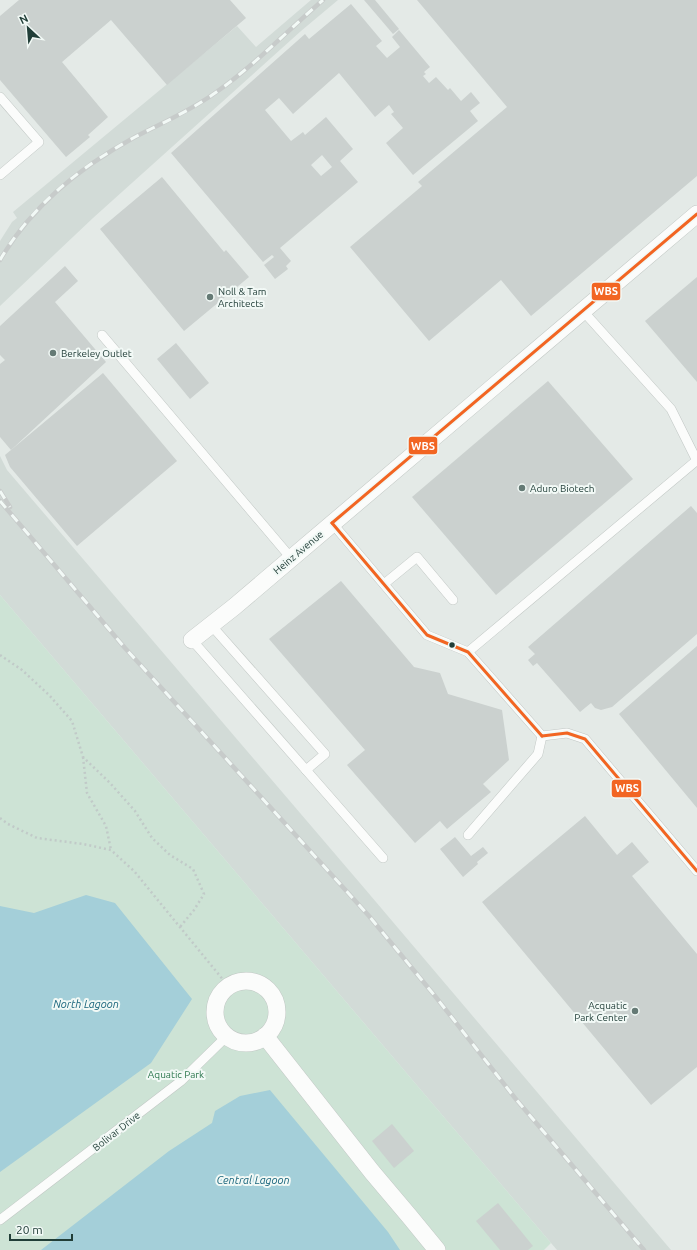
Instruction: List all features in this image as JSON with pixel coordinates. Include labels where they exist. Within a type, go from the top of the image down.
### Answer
[{"type":"street","name":"Heinz Avenue","points":[[192,640],[697,214]]},
{"type":"street","points":[[247,981],[257,983],[265,987],[272,994],[276,1003],[276,1022],[265,1036],[258,1040],[246,1042],[234,1040],[227,1036],[221,1029],[217,1020],[216,1011],[218,1001],[222,993],[229,987],[238,982],[247,981]]},
{"type":"street","points":[[265,1036],[372,1172],[437,1250]]},
{"type":"lane","points":[[0,97],[39,142],[0,175]]},
{"type":"lane","points":[[468,652],[697,461],[670,409],[583,311]]},
{"type":"lane","points":[[102,335],[291,558]]},
{"type":"lane","points":[[332,523],[427,636],[468,652],[542,736]]},
{"type":"lane","points":[[384,584],[417,556],[453,600]]},
{"type":"lane","points":[[211,625],[324,754],[306,770]]},
{"type":"lane","points":[[192,640],[384,858]]},
{"type":"lane","points":[[542,736],[567,733],[585,739],[697,871]]},
{"type":"lane","points":[[468,835],[538,754],[542,736]]},
{"type":"lane","name":"Bolivar Drive","points":[[0,1220],[181,1081],[227,1036]]},
{"type":"path","points":[[0,655],[22,670],[33,680],[49,695],[72,721],[83,756],[87,793],[106,826],[110,850]]},
{"type":"path","points":[[83,756],[135,811],[152,838],[170,855],[193,869],[204,894],[194,910],[180,927]]},
{"type":"path","points":[[0,818],[8,824],[37,838],[83,844],[110,850],[134,871],[229,987]]},
{"type":"shaded area","points":[[311,0],[338,0],[301,31],[93,218],[0,306],[0,241],[12,222],[17,218],[13,212],[237,26],[256,47]]},
{"type":"shaded area","points":[[0,456],[7,470],[671,1250],[557,1250],[0,595]]},
{"type":"green space","name":"Aquatic Park","points":[[0,595],[551,1243],[544,1250],[0,1250]]},
{"type":"water","name":"North Lagoon","points":[[86,895],[115,903],[192,999],[151,1063],[0,1172],[0,906],[34,913]]},
{"type":"water","name":"Central Lagoon","points":[[270,1090],[388,1232],[400,1250],[41,1250],[169,1151],[212,1123],[215,1111],[240,1096]]},
{"type":"building","points":[[19,0],[230,0],[246,18],[167,85],[111,20],[62,62],[108,117],[88,135],[90,137],[66,157],[0,80],[0,16]]},
{"type":"building","points":[[364,0],[375,0],[399,29],[393,34]]},
{"type":"building","points":[[417,0],[697,0],[697,176],[531,316],[501,280],[429,341],[350,247],[422,186],[418,182],[507,107]]},
{"type":"building","points":[[351,4],[382,41],[376,46],[387,58],[400,47],[392,37],[399,30],[430,67],[424,72],[426,74],[423,76],[429,83],[436,77],[448,90],[450,88],[461,101],[471,92],[480,103],[470,111],[478,121],[413,175],[386,143],[403,128],[391,114],[394,112],[389,105],[375,117],[339,73],[293,114],[279,98],[265,110],[291,141],[303,132],[305,135],[326,117],[353,149],[340,161],[358,182],[280,248],[291,261],[286,266],[288,269],[275,279],[264,265],[274,257],[272,255],[263,262],[171,153],[305,34],[309,39]],"holes":[[[322,155],[332,167],[321,176],[311,165]]]},
{"type":"building","points":[[162,177],[224,252],[226,250],[249,277],[184,331],[100,229]]},
{"type":"building","points":[[65,266],[78,281],[55,302],[106,362],[11,450],[0,437],[0,364],[5,360],[0,355],[0,326]]},
{"type":"building","points":[[697,277],[697,382],[645,321]]},
{"type":"building","points":[[176,343],[209,383],[190,399],[157,359]]},
{"type":"building","points":[[103,373],[177,461],[77,546],[10,467],[5,455]]},
{"type":"building","name":"Aduro Biotech","points":[[548,381],[633,479],[496,595],[412,497]]},
{"type":"building","points":[[691,506],[697,513],[697,634],[612,707],[601,710],[595,708],[591,703],[580,712],[537,663],[533,666],[528,660],[535,654],[528,647]]},
{"type":"building","points":[[341,581],[414,667],[440,673],[448,694],[502,710],[509,760],[483,784],[491,792],[447,829],[440,821],[415,843],[347,765],[365,750],[269,639]]},
{"type":"building","points":[[697,646],[697,808],[619,714]]},
{"type":"building","name":"Acquatic Park Center","points":[[585,816],[617,855],[632,842],[649,862],[632,876],[697,954],[697,1067],[651,1105],[482,902]]},
{"type":"building","points":[[455,837],[471,856],[483,847],[488,853],[463,877],[440,849]]},
{"type":"building","points":[[392,1124],[414,1151],[394,1168],[372,1141]]},
{"type":"building","points":[[498,1203],[533,1246],[528,1250],[500,1250],[476,1221]]},
{"type":"railway","points":[[0,260],[27,222],[59,189],[95,161],[135,137],[186,111],[229,83],[257,60],[323,0]]},
{"type":"railway","points":[[0,491],[10,507]]},
{"type":"railway","points":[[0,501],[125,648],[369,916],[435,996],[515,1098],[644,1250]]},
{"type":"transit line","name":"WBS","points":[[332,523],[697,214]]},
{"type":"transit line","name":"WBS","points":[[332,523],[427,635],[468,652],[542,736]]},
{"type":"transit line","name":"WBS","points":[[542,736],[567,733],[585,739],[697,871]]},
{"type":"place","name":"Noll & Tam Architects","points":[[210,297]]},
{"type":"place","name":"Berkeley Outlet","points":[[53,353]]},
{"type":"place","name":"Aduro Biotech","points":[[522,488]]},
{"type":"place","name":"Acquatic Park Center","points":[[635,1011]]}]
